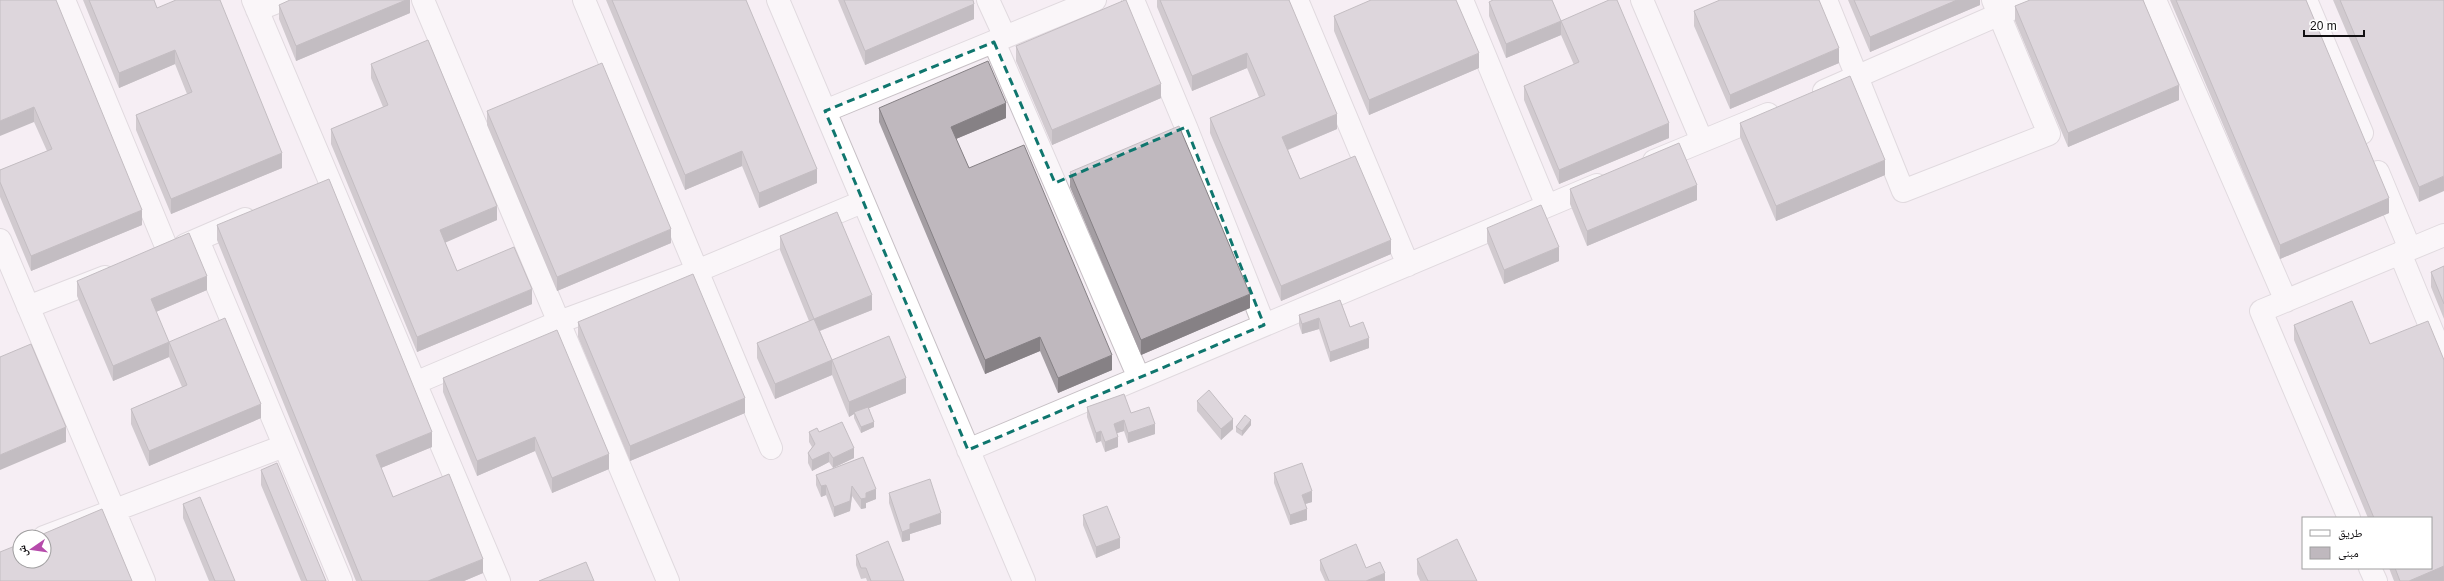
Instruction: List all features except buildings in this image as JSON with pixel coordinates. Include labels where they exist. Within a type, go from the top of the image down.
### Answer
[{"type":"street","points":[[64,0],[168,251]]},
{"type":"street","points":[[282,0],[255,5],[499,581]]},
{"type":"street","points":[[423,0],[668,581]]},
{"type":"street","points":[[584,0],[771,448]]},
{"type":"street","points":[[778,0],[862,202],[1024,581]]},
{"type":"street","points":[[988,0],[999,40],[1055,183],[1139,378]]},
{"type":"street","points":[[825,111],[1095,0]]},
{"type":"street","points":[[1133,0],[1186,127],[1264,325]]},
{"type":"street","points":[[1297,0],[1408,265]]},
{"type":"street","points":[[1462,0],[1548,206]]},
{"type":"street","points":[[1642,0],[1702,141]]},
{"type":"street","points":[[1826,0],[1903,191],[2049,134],[1996,7]]},
{"type":"street","points":[[1806,98],[1857,77],[1996,7],[2032,0]]},
{"type":"street","points":[[2155,0],[2286,301]]},
{"type":"street","points":[[2306,0],[2405,251],[2444,360]]},
{"type":"street","points":[[1637,168],[1783,107]]},
{"type":"street","points":[[1164,136],[1186,127]]},
{"type":"street","points":[[1055,183],[1077,174]]},
{"type":"street","points":[[968,450],[1615,178]]},
{"type":"street","points":[[309,191],[330,182]]},
{"type":"street","points":[[415,382],[559,322],[697,271],[862,202]]},
{"type":"street","points":[[146,260],[198,240],[260,212]]},
{"type":"street","points":[[2349,517],[2261,311],[2444,235]]},
{"type":"street","points":[[0,240],[144,581]]},
{"type":"street","points":[[198,240],[341,581]]},
{"type":"street","points":[[28,307],[124,269]]},
{"type":"street","points":[[52,534],[284,446]]},
{"type":"street","points":[[2370,569],[2376,581]]},
{"type":"highlighted area","points":[[994,42],[1055,183],[1186,127],[1264,325],[968,450],[825,111]]}]
